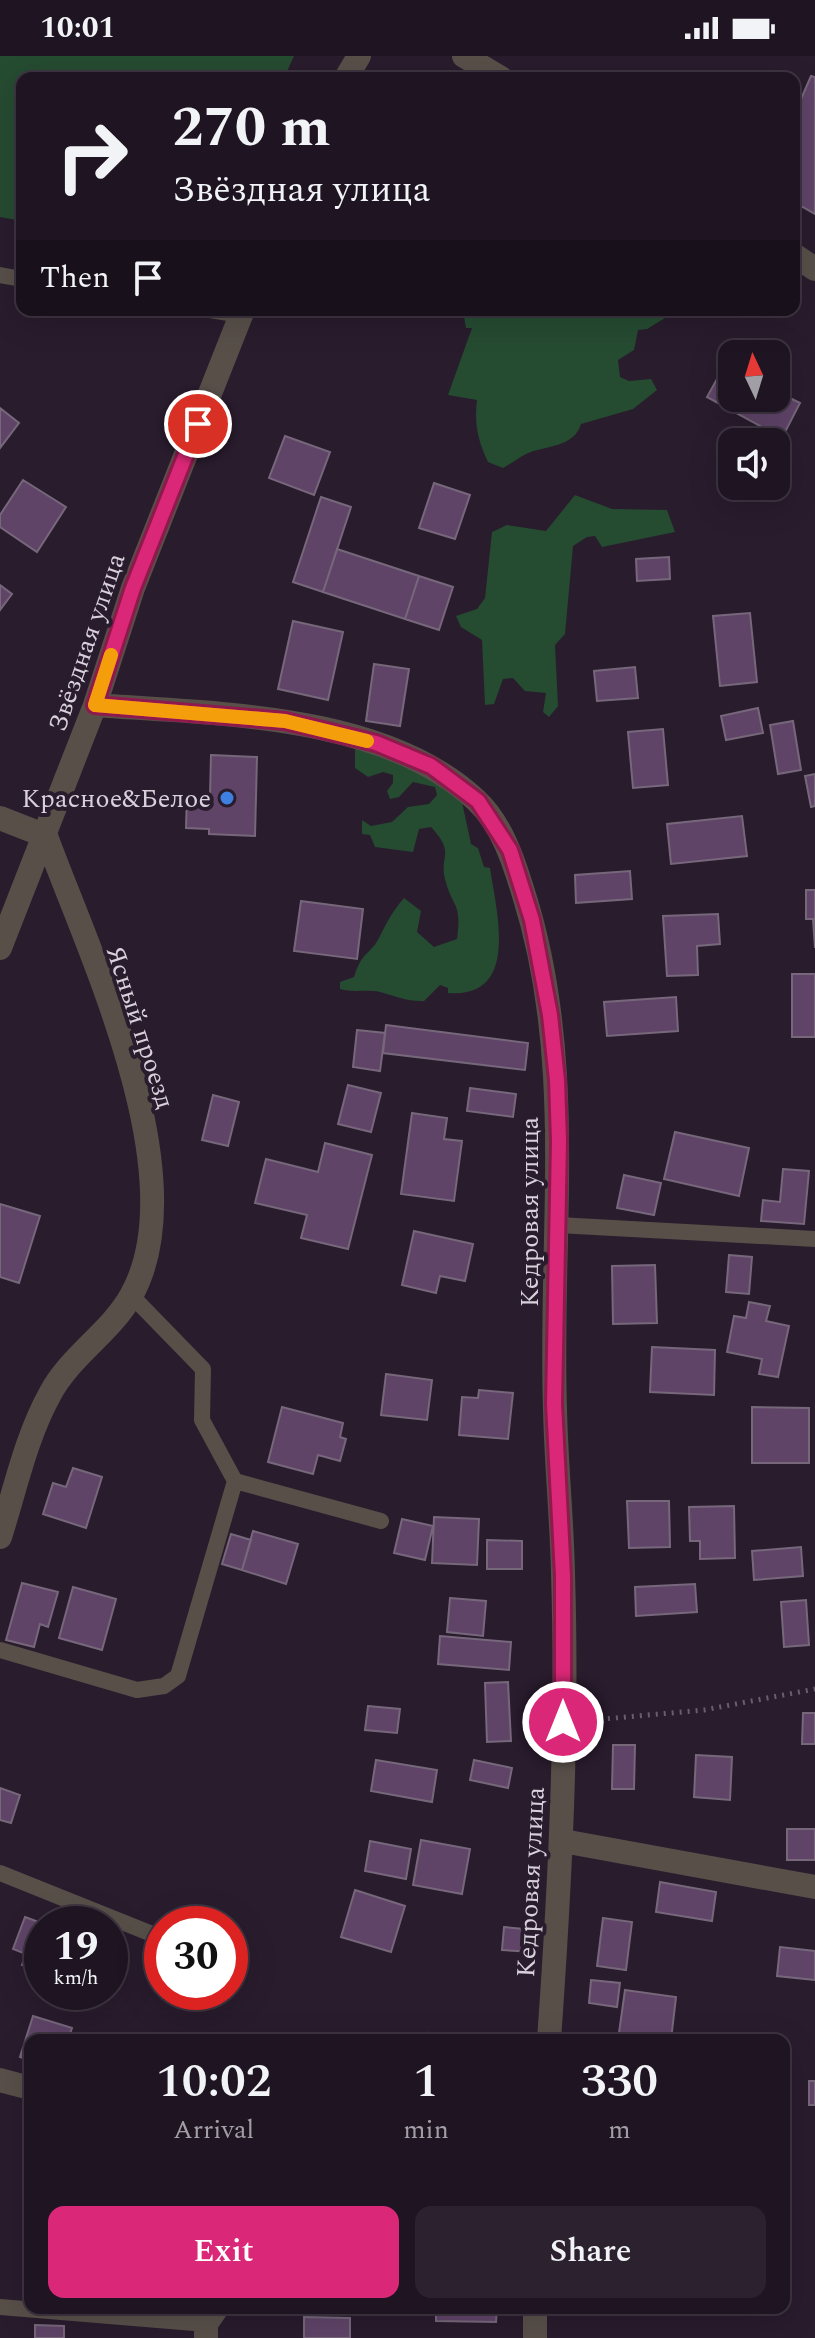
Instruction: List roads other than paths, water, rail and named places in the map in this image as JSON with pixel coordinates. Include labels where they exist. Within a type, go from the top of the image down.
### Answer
[{"type":"street","points":[[464,56],[500,69]]},
{"type":"street","name":"Звёздная улица","points":[[0,948],[95,705],[133,588],[241,316]]},
{"type":"street","name":"Кедровая улица","points":[[95,705],[285,721],[376,743],[431,766],[478,801],[510,850],[535,934],[557,1080],[554,1404],[563,1576],[563,1841],[549,2034]]},
{"type":"street","points":[[0,818],[46,836]]},
{"type":"street","name":"Ясный проезд","points":[[0,1537],[30,1442],[50,1393],[73,1360],[131,1295],[143,1262],[153,1208],[146,1135],[129,1063],[46,836]]},
{"type":"street","points":[[563,1841],[815,1887]]},
{"type":"street","points":[[0,2080],[24,2086]]},
{"type":"street","points":[[535,2314],[535,2338]]},
{"type":"lane","points":[[558,1225],[815,1239]]},
{"type":"lane","points":[[0,1650],[137,1690],[164,1686],[178,1676],[235,1481],[202,1420],[203,1369],[131,1295]]},
{"type":"lane","points":[[235,1481],[381,1521]]},
{"type":"lane","points":[[0,1873],[144,1931]]},
{"type":"lane","points":[[0,2307],[24,2309]]},
{"type":"lane","points":[[91,2314],[209,2323]]},
{"type":"place","name":"Красное&Белое","points":[[227,798]]}]
